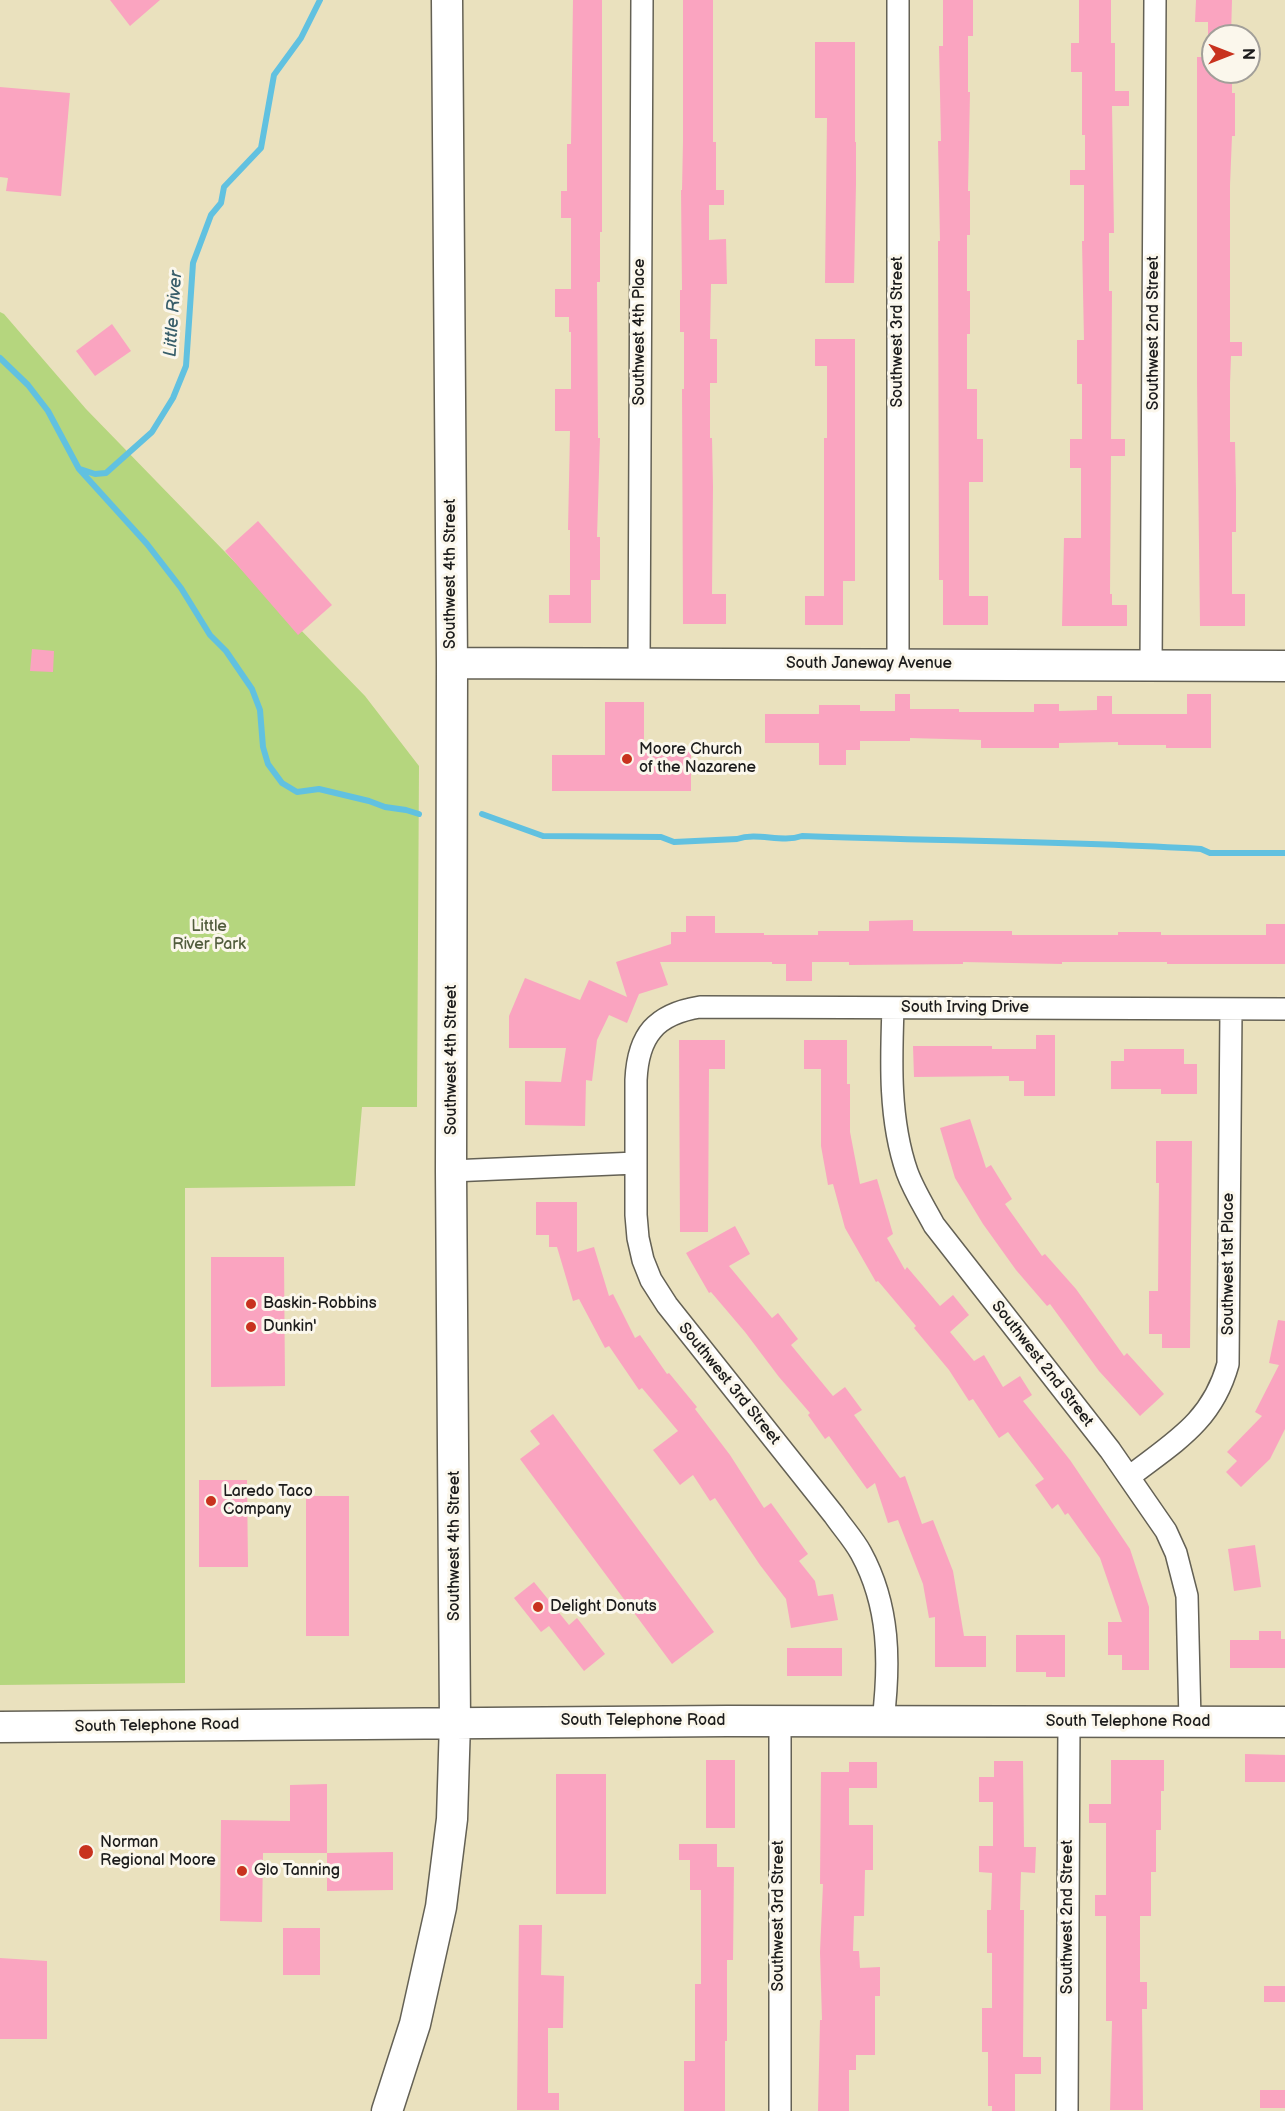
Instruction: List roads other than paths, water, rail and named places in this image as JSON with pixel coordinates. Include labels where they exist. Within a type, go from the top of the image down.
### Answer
[{"type":"main road","name":"Southwest 4th Street","points":[[387,2111],[415,2024],[441,1907],[452,1819],[455,1722],[451,1171],[452,663],[447,0]]},
{"type":"main road","name":"South Janeway Avenue","points":[[452,663],[1285,666]]},
{"type":"main road","name":"South Telephone Road","points":[[0,1727],[455,1722],[1285,1722]]},
{"type":"street","name":"Southwest 4th Place","points":[[639,663],[642,0]]},
{"type":"street","name":"Southwest 3rd Street","points":[[898,0],[898,664]]},
{"type":"street","name":"Southwest 2nd Street","points":[[1152,666],[1155,0]]},
{"type":"street","name":"South Irving Drive","points":[[652,1029],[668,1015],[680,1010],[700,1007],[1285,1010]]},
{"type":"street","name":"Southwest 2nd Street","points":[[893,1008],[894,1112],[902,1153],[916,1193],[934,1225],[1110,1450],[1166,1531],[1176,1553],[1187,1596],[1190,1721]]},
{"type":"street","name":"Southwest 1st Place","points":[[1129,1477],[1186,1434],[1207,1410],[1222,1385],[1228,1364],[1231,1010]]},
{"type":"street","name":"Southwest 3rd Street","points":[[652,1029],[636,1062],[636,1215],[643,1260],[651,1280],[666,1305],[861,1552],[872,1576],[883,1617],[887,1646],[887,1687],[883,1721]]},
{"type":"street","points":[[451,1171],[636,1163]]},
{"type":"street","name":"Southwest 3rd Street","points":[[780,1721],[780,2111]]},
{"type":"street","name":"Southwest 2nd Street","points":[[1067,2111],[1069,1722]]},
{"type":"waterway","name":"Little River","points":[[80,469],[95,474],[106,473],[152,432],[173,398],[186,366],[193,263],[211,215],[221,203],[224,187],[261,148],[274,75],[301,38],[320,0]]},
{"type":"waterway","points":[[0,358],[28,385],[48,411],[79,469],[147,544],[181,588],[210,635],[226,651],[252,689],[260,710],[263,747],[268,764],[282,783],[297,792],[319,789],[419,814]]},
{"type":"waterway","points":[[482,814],[543,836],[661,837],[674,842],[802,836],[1151,846],[1201,849],[1210,853],[1285,853]]},
{"type":"place","name":"Moore Church of the Nazarene","points":[[627,759]]},
{"type":"place","name":"Baskin-Robbins","points":[[251,1304]]},
{"type":"place","name":"Dunkin'","points":[[251,1327]]},
{"type":"place","name":"Laredo Taco Company","points":[[211,1501]]},
{"type":"place","name":"Delight Donuts","points":[[538,1607]]},
{"type":"place","name":"Norman Regional Moore","points":[[86,1852]]},
{"type":"place","name":"Glo Tanning","points":[[242,1871]]},
{"type":"park label","name":"Little River Park","points":[[209,936]]}]
